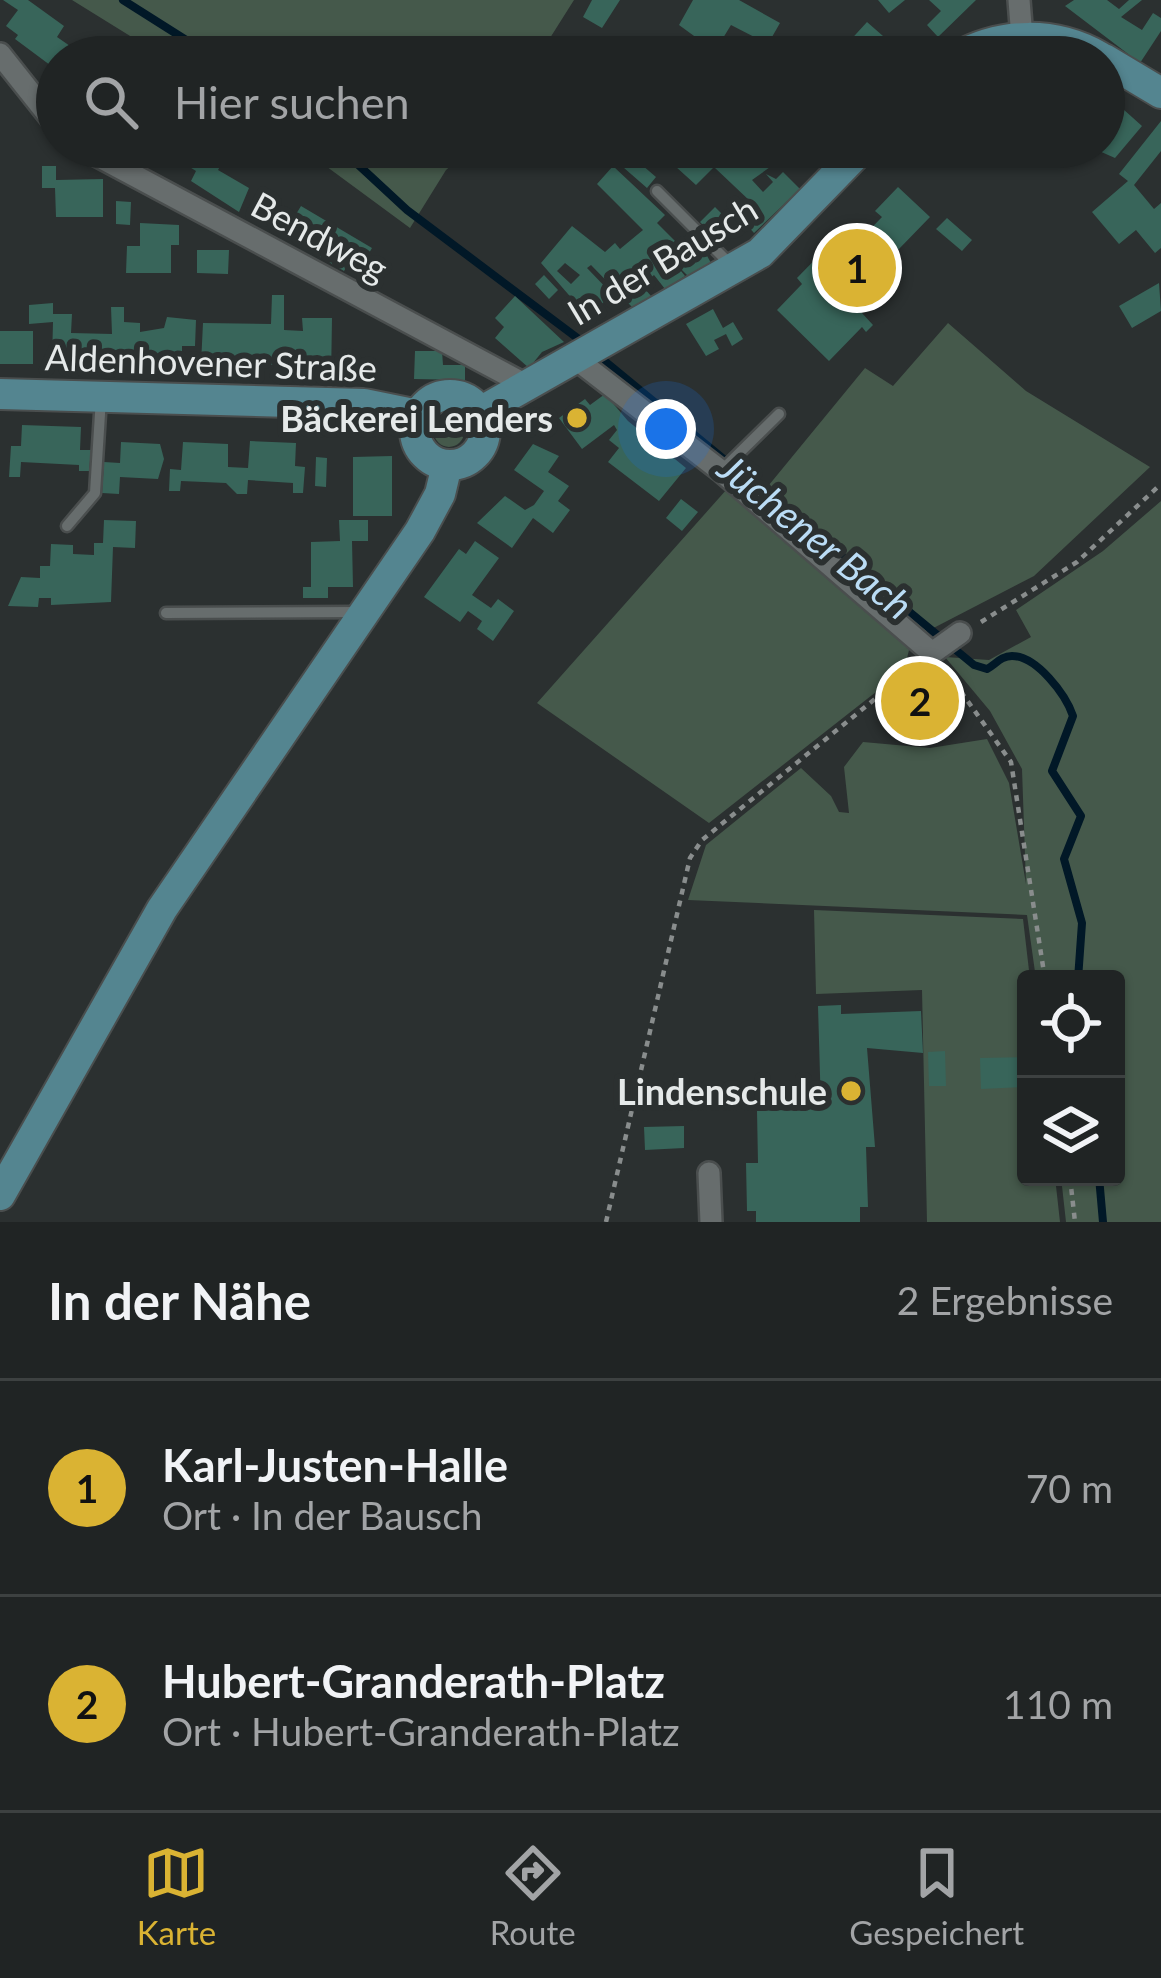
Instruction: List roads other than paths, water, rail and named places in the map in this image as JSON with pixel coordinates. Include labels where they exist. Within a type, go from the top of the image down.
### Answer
[{"type":"street","points":[[1019,0],[1022,36]]},
{"type":"street","points":[[0,54],[36,99]]},
{"type":"street","points":[[1125,72],[1161,93]]},
{"type":"street","name":"Bendweg","points":[[120,168],[528,386]]},
{"type":"street","name":"In der Bausch","points":[[480,412],[734,269],[780,238],[844,168]]},
{"type":"street","points":[[586,353],[944,644]]},
{"type":"street","name":"Aldenhovener Straße","points":[[0,394],[364,404],[418,415]]},
{"type":"street","points":[[446,395],[469,400],[480,412],[485,430],[478,451],[447,465],[431,459],[419,445],[418,415],[446,395]]},
{"type":"street","points":[[0,1195],[161,909],[431,513],[447,465]]},
{"type":"street","points":[[709,1173],[711,1222]]},
{"type":"lane","points":[[657,191],[734,269]]},
{"type":"lane","points":[[67,526],[95,493],[101,394]]},
{"type":"lane","points":[[724,469],[779,414]]},
{"type":"lane","points":[[166,613],[363,612]]},
{"type":"waterway","name":"Jüchener Bach","points":[[123,0],[180,36]]},
{"type":"waterway","name":"Jüchener Bach","points":[[362,168],[407,210],[584,343]]},
{"type":"waterway","name":"Jüchener Bach","points":[[595,353],[974,665],[987,669],[1005,657],[1022,658],[1057,688],[1073,716],[1052,771],[1081,816],[1064,859],[1082,923],[1079,970]]},
{"type":"waterway","name":"Jüchener Bach","points":[[1100,1186],[1103,1222]]},
{"type":"place","name":"Karl-Justen-Halle","points":[[857,268]]},
{"type":"place","name":"Bäckerei Lenders","points":[[577,418]]},
{"type":"place","name":"Hubert-Granderath-Platz","points":[[920,701]]},
{"type":"place","name":"Lindenschule","points":[[851,1091]]}]
